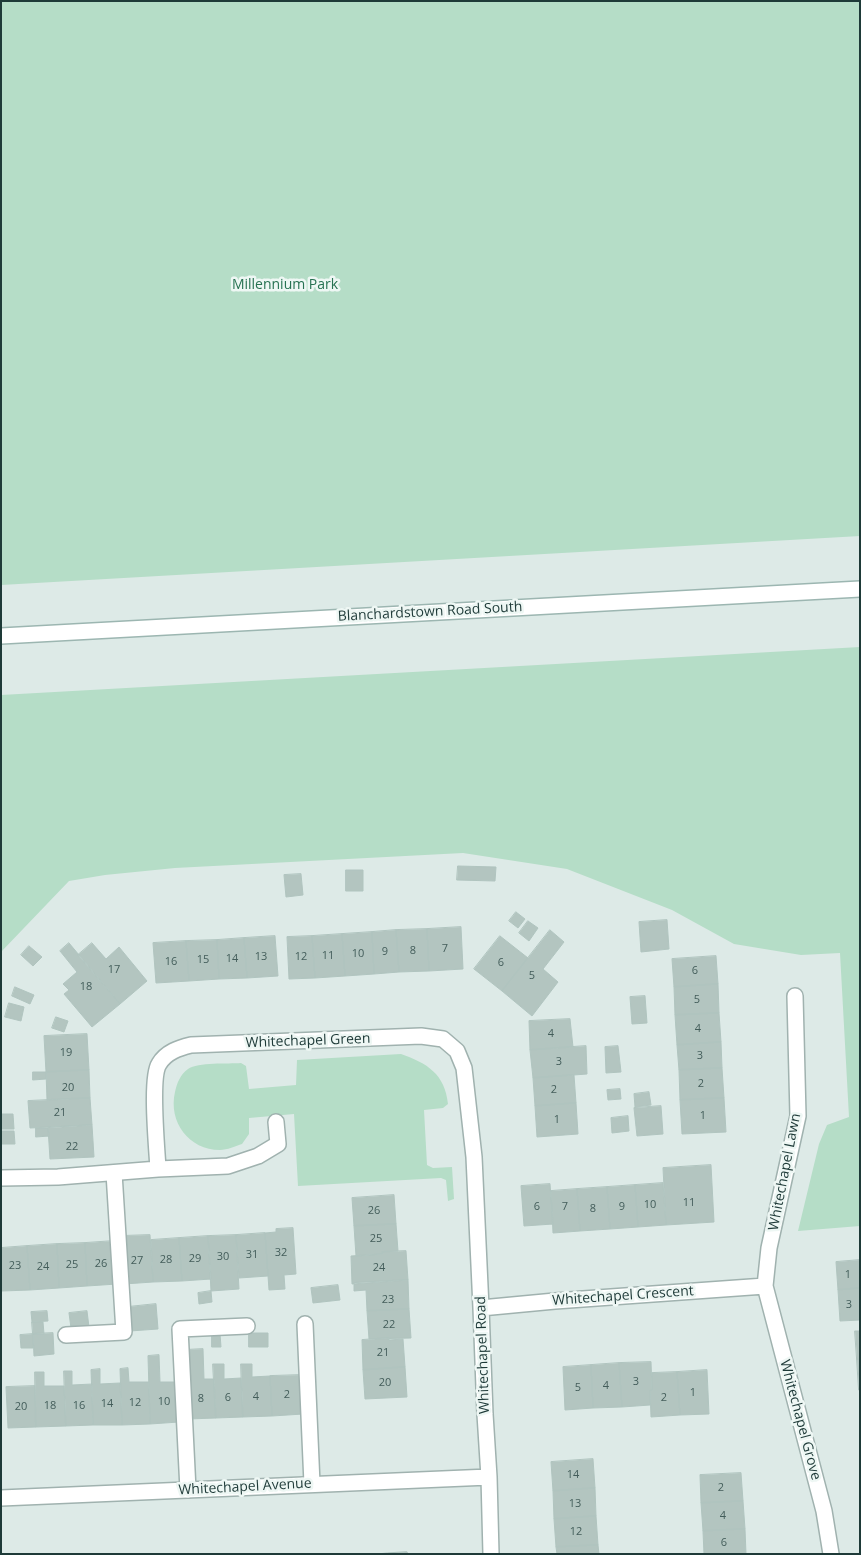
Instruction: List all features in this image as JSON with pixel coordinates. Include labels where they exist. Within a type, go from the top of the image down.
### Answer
[{"type":"street","name":"Blanchardstown Road South","points":[[1,636],[860,589]]},
{"type":"street","name":"Whitechapel Lawn","points":[[765,1286],[769,1248],[798,1116],[795,996]]},
{"type":"street","name":"Whitechapel Green","points":[[158,1169],[154,1083],[158,1066],[176,1049],[191,1045],[421,1036],[443,1039],[457,1051],[464,1068],[474,1157]]},
{"type":"street","points":[[1,1178],[228,1166],[258,1156],[278,1144],[276,1122]]},
{"type":"street","name":"Whitechapel Road","points":[[474,1157],[491,1554]]},
{"type":"street","points":[[66,1335],[124,1332],[114,1173]]},
{"type":"street","name":"Whitechapel Crescent","points":[[481,1308],[765,1286]]},
{"type":"street","name":"Whitechapel Grove","points":[[765,1286],[824,1512],[831,1554]]},
{"type":"street","points":[[305,1324],[312,1484]]},
{"type":"street","points":[[188,1490],[180,1329],[247,1326]]},
{"type":"street","name":"Whitechapel Avenue","points":[[1,1498],[489,1476]]},
{"type":"green space","name":"Millennium Park","points":[[1,1],[860,1],[860,536],[1,585]]},
{"type":"green space","points":[[860,647],[860,1226],[798,1231],[819,1144],[827,1125],[849,1117],[840,953],[801,955],[734,944],[672,910],[567,869],[463,853],[175,868],[105,875],[69,881],[1,952],[1,695]]},
{"type":"green space","points":[[401,1054],[427,1066],[439,1077],[443,1085],[448,1104],[443,1108],[424,1110],[427,1165],[433,1168],[452,1167],[454,1199],[448,1201],[446,1180],[441,1178],[298,1186],[294,1114],[249,1118],[249,1134],[242,1144],[220,1150],[209,1149],[190,1140],[178,1124],[175,1114],[175,1092],[178,1082],[185,1071],[193,1067],[206,1064],[241,1063],[246,1066],[249,1089],[296,1085],[297,1060]]},
{"type":"building","points":[[458,866],[496,867],[495,881],[457,880]]},
{"type":"building","points":[[346,870],[363,870],[363,891],[346,891]]},
{"type":"building","points":[[301,874],[303,895],[286,897],[284,875]]},
{"type":"building","points":[[516,912],[525,919],[518,928],[509,921]]},
{"type":"building","points":[[667,920],[669,949],[641,952],[639,922]]},
{"type":"building","points":[[528,921],[538,928],[529,941],[519,933]]},
{"type":"building","points":[[461,927],[463,969],[429,971],[427,929]]},
{"type":"building","points":[[427,929],[429,971],[399,972],[396,930]]},
{"type":"building","points":[[396,930],[399,972],[374,974],[372,932]]},
{"type":"building","points":[[550,930],[564,942],[543,969],[558,982],[532,1016],[502,991]]},
{"type":"building","points":[[372,932],[374,974],[345,976],[342,934]]},
{"type":"building","points":[[342,934],[345,976],[315,978],[312,936]]},
{"type":"building","points":[[275,936],[278,976],[247,978],[244,938]]},
{"type":"building","points":[[312,936],[315,978],[289,979],[287,937]]},
{"type":"building","points":[[500,936],[528,958],[502,991],[474,969]]},
{"type":"building","points":[[244,938],[247,978],[219,979],[217,940]]},
{"type":"building","points":[[217,940],[219,979],[189,981],[186,941]]},
{"type":"building","points":[[186,941],[189,981],[156,983],[153,943]]},
{"type":"building","points":[[69,943],[120,1004],[92,1027],[64,994],[69,990],[63,984],[77,972],[60,951]]},
{"type":"building","points":[[92,943],[106,959],[119,947],[147,981],[120,1004],[78,955]]},
{"type":"building","points":[[29,946],[42,957],[33,966],[21,955]]},
{"type":"building","points":[[716,956],[718,984],[674,987],[672,959]]},
{"type":"building","points":[[718,984],[719,1013],[675,1015],[674,987]]},
{"type":"building","points":[[15,987],[34,995],[30,1004],[12,996]]},
{"type":"building","points":[[645,996],[647,1023],[632,1024],[630,997]]},
{"type":"building","points":[[9,1003],[24,1007],[21,1021],[5,1017]]},
{"type":"building","points":[[719,1013],[721,1042],[677,1045],[675,1015]]},
{"type":"building","points":[[56,1017],[68,1021],[64,1032],[52,1028]]},
{"type":"building","points":[[570,1019],[573,1047],[530,1050],[529,1021]]},
{"type":"building","points":[[87,1034],[89,1070],[46,1072],[44,1036]]},
{"type":"building","points":[[721,1042],[722,1068],[679,1070],[677,1045]]},
{"type":"building","points":[[586,1046],[587,1074],[533,1078],[530,1050]]},
{"type":"building","points":[[618,1046],[621,1072],[606,1073],[605,1047]]},
{"type":"building","points":[[722,1068],[724,1098],[680,1100],[679,1070]]},
{"type":"building","points":[[89,1070],[90,1098],[47,1100],[46,1072]]},
{"type":"building","points":[[33,1072],[46,1072],[46,1079],[33,1080]]},
{"type":"building","points":[[574,1075],[576,1103],[535,1106],[533,1078]]},
{"type":"building","points":[[620,1089],[621,1099],[608,1100],[607,1090]]},
{"type":"building","points":[[649,1092],[651,1105],[635,1107],[634,1094]]},
{"type":"building","points":[[90,1098],[92,1125],[30,1128],[28,1101]]},
{"type":"building","points":[[724,1098],[726,1132],[682,1134],[680,1100]]},
{"type":"building","points":[[576,1103],[578,1134],[537,1137],[535,1106]]},
{"type":"building","points":[[661,1106],[663,1134],[637,1136],[634,1108]]},
{"type":"building","points":[[1,1114],[13,1114],[14,1129],[1,1129]]},
{"type":"building","points":[[628,1116],[629,1131],[612,1133],[611,1118]]},
{"type":"building","points":[[92,1125],[94,1157],[50,1159],[48,1128]]},
{"type":"building","points":[[36,1128],[48,1128],[49,1136],[36,1137]]},
{"type":"building","points":[[1,1131],[14,1131],[15,1144],[1,1144]]},
{"type":"building","points":[[711,1165],[714,1222],[666,1225],[663,1168]]},
{"type":"building","points":[[663,1183],[666,1225],[638,1227],[635,1185]]},
{"type":"building","points":[[550,1184],[553,1224],[524,1226],[521,1186]]},
{"type":"building","points":[[635,1185],[638,1227],[610,1229],[607,1187]]},
{"type":"building","points":[[607,1187],[610,1229],[580,1231],[577,1189]]},
{"type":"building","points":[[577,1189],[580,1231],[553,1233],[551,1191]]},
{"type":"building","points":[[394,1195],[396,1224],[354,1226],[352,1198]]},
{"type":"building","points":[[396,1224],[398,1251],[356,1256],[354,1226]]},
{"type":"building","points":[[293,1228],[296,1274],[284,1275],[285,1289],[269,1290],[265,1233],[276,1232],[276,1229]]},
{"type":"building","points":[[265,1233],[268,1276],[239,1278],[236,1235]]},
{"type":"building","points":[[150,1235],[153,1282],[124,1284],[121,1236]]},
{"type":"building","points":[[236,1235],[239,1289],[211,1291],[208,1236]]},
{"type":"building","points":[[208,1236],[211,1279],[182,1281],[179,1238]]},
{"type":"building","points":[[179,1238],[182,1281],[153,1282],[151,1240]]},
{"type":"building","points":[[114,1241],[117,1284],[87,1286],[85,1243]]},
{"type":"building","points":[[85,1243],[87,1286],[59,1288],[57,1244]]},
{"type":"building","points":[[57,1244],[59,1288],[30,1290],[27,1246]]},
{"type":"building","points":[[27,1246],[30,1290],[2,1291],[1,1248]]},
{"type":"building","points":[[406,1251],[408,1280],[352,1284],[351,1256]]},
{"type":"building","points":[[860,1260],[860,1288],[838,1290],[836,1262]]},
{"type":"building","points":[[408,1280],[409,1309],[367,1311],[366,1290],[354,1291],[354,1283]]},
{"type":"building","points":[[338,1285],[340,1300],[313,1303],[311,1288]]},
{"type":"building","points":[[860,1288],[860,1320],[840,1321],[838,1290]]},
{"type":"building","points":[[211,1291],[212,1302],[199,1304],[198,1293]]},
{"type":"building","points":[[156,1304],[158,1329],[130,1331],[128,1307]]},
{"type":"building","points":[[409,1309],[411,1338],[369,1339],[367,1311]]},
{"type":"building","points":[[47,1311],[48,1321],[32,1322],[31,1312]]},
{"type":"building","points":[[87,1311],[89,1327],[71,1328],[69,1313]]},
{"type":"building","points":[[32,1322],[43,1322],[44,1334],[33,1334]]},
{"type":"building","points":[[855,1331],[860,1331],[860,1359],[857,1359]]},
{"type":"building","points":[[53,1333],[54,1354],[34,1356],[33,1334]]},
{"type":"building","points":[[249,1333],[268,1333],[268,1347],[249,1347]]},
{"type":"building","points":[[33,1334],[33,1348],[21,1348],[20,1335]]},
{"type":"building","points":[[212,1334],[220,1334],[221,1347],[212,1347]]},
{"type":"building","points":[[389,1338],[389,1340],[403,1339],[405,1367],[363,1370],[362,1340]]},
{"type":"building","points":[[203,1349],[204,1379],[214,1379],[216,1418],[188,1419],[185,1350]]},
{"type":"building","points":[[159,1355],[160,1382],[177,1382],[179,1422],[150,1424],[148,1356]]},
{"type":"building","points":[[857,1359],[860,1359],[860,1390],[859,1390]]},
{"type":"building","points":[[651,1362],[652,1390],[650,1390],[650,1405],[622,1407],[619,1363]]},
{"type":"building","points":[[619,1363],[622,1407],[593,1408],[591,1365]]},
{"type":"building","points":[[213,1364],[224,1364],[224,1379],[241,1378],[243,1417],[216,1418]]},
{"type":"building","points":[[241,1364],[252,1364],[252,1377],[270,1376],[272,1416],[243,1417]]},
{"type":"building","points":[[591,1365],[593,1408],[565,1410],[563,1367]]},
{"type":"building","points":[[405,1367],[407,1397],[365,1399],[363,1370]]},
{"type":"building","points":[[128,1368],[129,1382],[149,1382],[150,1424],[122,1425],[120,1369]]},
{"type":"building","points":[[100,1369],[100,1384],[120,1383],[122,1425],[93,1425],[91,1370]]},
{"type":"building","points":[[707,1370],[709,1414],[680,1415],[677,1372]]},
{"type":"building","points":[[64,1371],[72,1371],[72,1385],[92,1384],[93,1425],[66,1426]]},
{"type":"building","points":[[35,1372],[44,1372],[44,1386],[64,1386],[66,1426],[36,1427]]},
{"type":"building","points":[[677,1372],[680,1415],[651,1417],[650,1390],[652,1390],[652,1373]]},
{"type":"building","points":[[301,1375],[303,1414],[272,1416],[270,1376]]},
{"type":"building","points":[[35,1386],[36,1427],[8,1428],[6,1387]]},
{"type":"building","points":[[593,1459],[595,1488],[553,1491],[551,1462]]},
{"type":"building","points":[[741,1473],[743,1501],[701,1503],[700,1475]]},
{"type":"building","points":[[595,1488],[596,1516],[554,1519],[553,1491]]},
{"type":"building","points":[[743,1501],[745,1529],[703,1531],[701,1503]]},
{"type":"building","points":[[596,1516],[598,1545],[556,1547],[554,1519]]},
{"type":"building","points":[[745,1529],[746,1554],[704,1554],[703,1531]]},
{"type":"building","points":[[598,1545],[599,1554],[557,1554],[556,1547]]},
{"type":"building","points":[[407,1552],[408,1554],[377,1554],[387,1553]]}]
